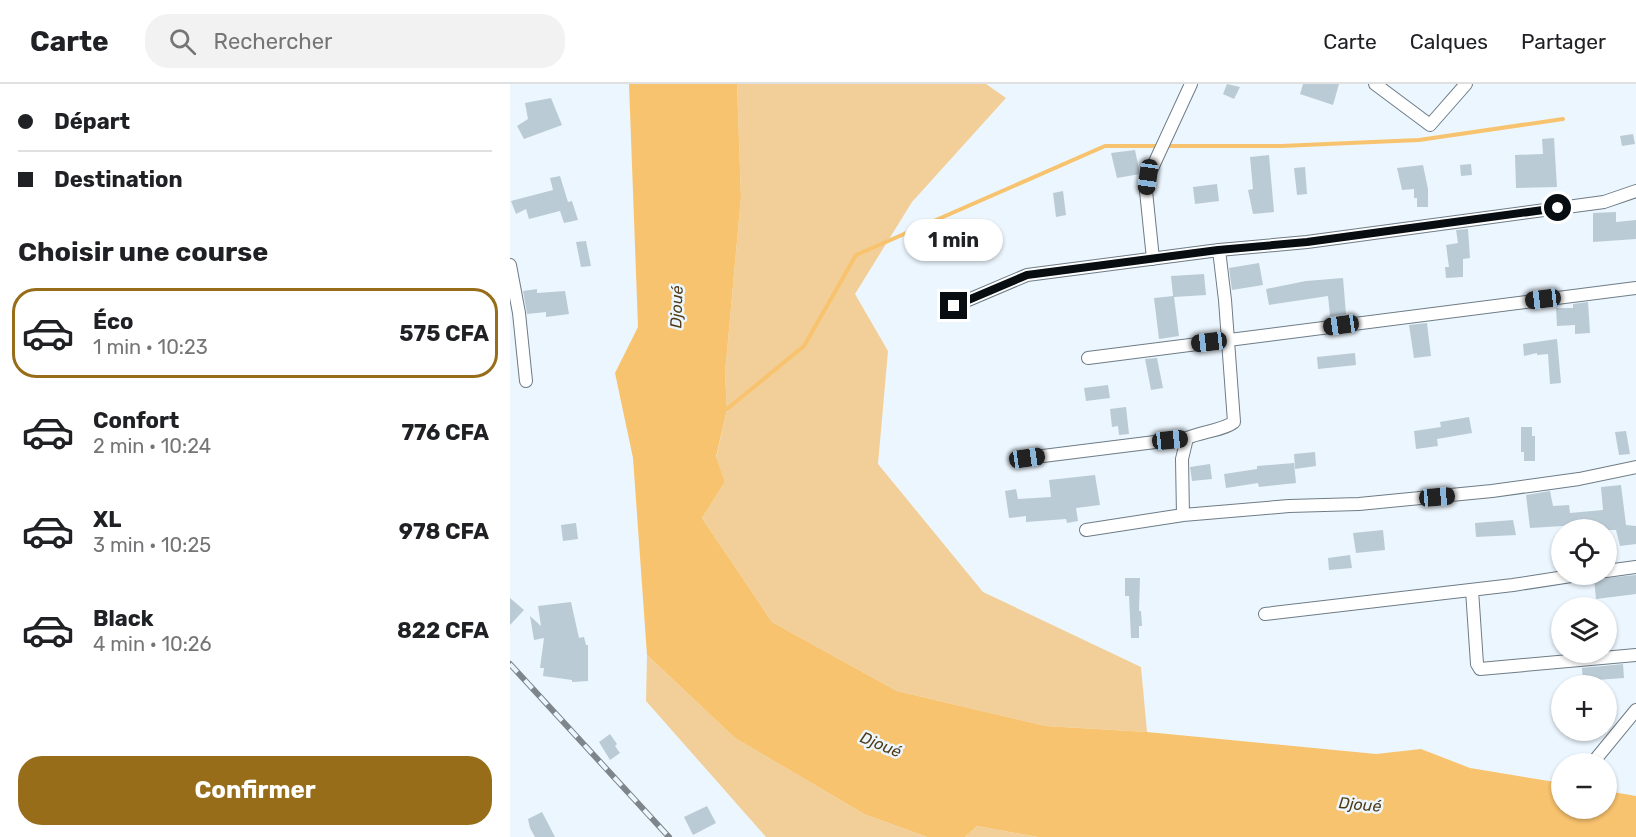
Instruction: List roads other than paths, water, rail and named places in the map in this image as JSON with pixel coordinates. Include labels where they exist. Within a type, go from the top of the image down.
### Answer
[{"type":"street","points":[[1153,260],[1146,191],[1148,177],[1191,84]]},
{"type":"street","points":[[1375,84],[1430,125],[1466,84]]},
{"type":"street","points":[[954,306],[1027,275],[1218,250],[1307,242],[1604,202],[1636,191]]},
{"type":"street","points":[[1027,458],[1187,438],[1230,426],[1234,422],[1218,250]]},
{"type":"street","points":[[510,265],[519,313],[526,381]]},
{"type":"street","points":[[1088,358],[1636,288]]},
{"type":"street","points":[[1183,515],[1182,459],[1187,438]]},
{"type":"street","points":[[1086,530],[1183,515],[1289,506],[1359,504],[1469,494],[1579,479],[1636,467]]},
{"type":"street","points":[[1617,570],[1636,567]]},
{"type":"street","points":[[1265,614],[1551,579]]},
{"type":"street","points":[[1473,590],[1480,669],[1636,655]]},
{"type":"street","points":[[1601,753],[1636,710]]},
{"type":"water","name":"Djoué","points":[[629,84],[737,84],[741,197],[725,374],[727,409],[716,457],[725,482],[702,518],[772,622],[897,691],[1046,726],[1147,732],[1376,754],[1421,749],[1470,768],[1551,781],[1551,819],[1617,819],[1617,793],[1636,796],[1636,837],[1038,837],[977,826],[965,837],[927,837],[864,814],[735,738],[647,655],[633,458],[615,373],[638,327]]},
{"type":"waterway","points":[[722,409],[727,409],[804,346],[856,255],[1105,146],[1281,146],[1419,140],[1563,119]]},
{"type":"railway","points":[[510,664],[669,837]]}]
